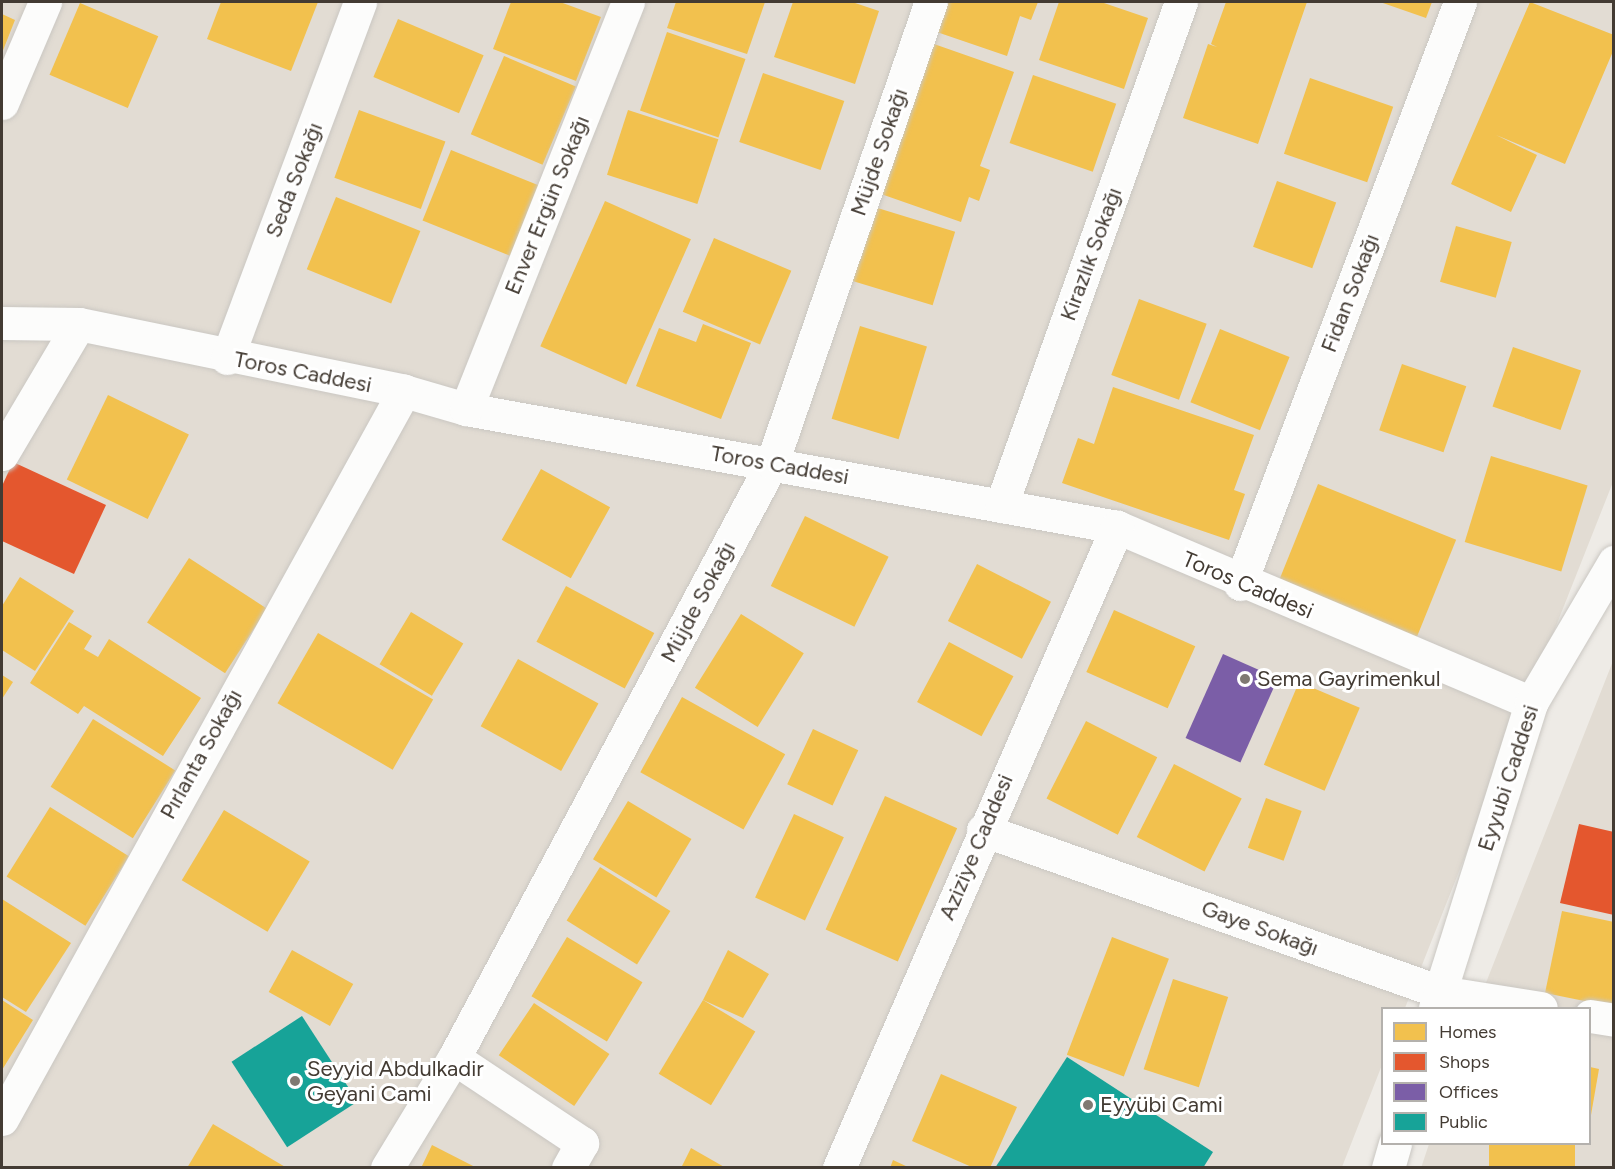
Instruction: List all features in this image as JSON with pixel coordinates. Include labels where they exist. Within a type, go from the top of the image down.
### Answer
[{"type":"street","points":[[2,104],[45,2]]},
{"type":"street","name":"Seda Sokağı","points":[[227,358],[360,2]]},
{"type":"street","name":"Enver Ergün Sokağı","points":[[466,409],[628,2]]},
{"type":"street","name":"Müjde Sokağı","points":[[387,1167],[454,1058],[772,463],[931,2]]},
{"type":"street","name":"Kirazlık Sokağı","points":[[1001,506],[1181,2]]},
{"type":"street","name":"Fidan Sokağı","points":[[1240,584],[1460,2]]},
{"type":"street","name":"Toros Caddesi","points":[[2,323],[79,324],[227,358],[404,391],[466,409],[1117,527],[1240,584],[1530,703]]},
{"type":"street","points":[[2,454],[79,324]]},
{"type":"street","name":"Pırlanta Sokağı","points":[[2,1119],[404,391]]},
{"type":"street","name":"Aziziye Caddesi","points":[[839,1167],[983,830],[1117,527]]},
{"type":"street","name":"Eyyubi Caddesi","points":[[1438,1000],[1530,703],[1614,561]]},
{"type":"street","name":"Gaye Sokağı","points":[[983,830],[1438,1000],[1528,1007]]},
{"type":"street","points":[[1591,1016],[1614,1020]]},
{"type":"street","points":[[454,1058],[582,1143],[568,1167]]},
{"type":"street","points":[[1388,1167],[1394,1145]]},
{"type":"shaded area","points":[[2,2],[1613,2],[1613,482],[1405,1007],[1381,1007],[1381,1068],[1342,1167],[2,1168]]},
{"type":"shaded area","points":[[1613,661],[1613,1167],[1421,1168],[1429,1145],[1591,1145],[1591,1007],[1476,1007]]},
{"type":"building: Homes","points":[[221,2],[318,2],[291,71],[207,39]]},
{"type":"building: Homes","points":[[511,2],[560,2],[601,17],[576,81],[493,49]]},
{"type":"building: Homes","points":[[676,2],[765,2],[747,54],[667,28]]},
{"type":"building: Homes","points":[[793,2],[852,2],[879,11],[855,84],[774,57]]},
{"type":"building: Homes","points":[[938,2],[1038,2],[1031,20],[1020,16],[1007,56],[928,29]]},
{"type":"building: Homes","points":[[1059,2],[1101,2],[1148,18],[1124,89],[1039,60]]},
{"type":"building: Homes","points":[[1226,2],[1307,2],[1258,144],[1183,118],[1208,44],[1217,47],[1211,44]]},
{"type":"building: Homes","points":[[1380,2],[1432,2],[1426,18]]},
{"type":"building: Homes","points":[[1530,2],[1614,35],[1614,49],[1565,164],[1496,135],[1537,155],[1511,212],[1451,184]]},
{"type":"building: Homes","points":[[80,3],[158,36],[128,108],[50,75]]},
{"type":"building: Homes","points":[[2,14],[15,20],[2,53]]},
{"type":"building: Homes","points":[[398,19],[484,55],[459,113],[373,77]]},
{"type":"building: Homes","points":[[667,32],[745,59],[718,138],[640,110]]},
{"type":"building: Homes","points":[[934,44],[1014,72],[980,166],[990,170],[979,201],[969,197],[961,222],[881,194]]},
{"type":"building: Homes","points":[[504,56],[576,86],[543,165],[471,134]]},
{"type":"building: Homes","points":[[763,73],[844,101],[821,170],[739,142]]},
{"type":"building: Homes","points":[[1033,75],[1116,104],[1093,172],[1010,143]]},
{"type":"building: Homes","points":[[1310,78],[1393,107],[1367,182],[1284,154]]},
{"type":"building: Homes","points":[[359,110],[445,141],[421,209],[334,178]]},
{"type":"building: Homes","points":[[628,110],[718,139],[697,204],[607,175]]},
{"type":"building: Homes","points":[[451,150],[539,186],[511,256],[423,220]]},
{"type":"building: Homes","points":[[1277,181],[1336,203],[1312,268],[1253,247]]},
{"type":"building: Homes","points":[[336,197],[420,231],[391,303],[307,269]]},
{"type":"building: Homes","points":[[605,201],[691,239],[626,384],[540,346]]},
{"type":"building: Homes","points":[[871,206],[955,232],[933,305],[848,280]]},
{"type":"building: Homes","points":[[1456,226],[1512,242],[1496,298],[1440,282]]},
{"type":"building: Homes","points":[[714,238],[791,271],[760,344],[683,312]]},
{"type":"building: Homes","points":[[1139,299],[1207,324],[1179,400],[1111,375]]},
{"type":"building: Homes","points":[[703,324],[751,343],[721,419],[636,386],[659,328],[696,342]]},
{"type":"building: Homes","points":[[860,326],[927,346],[899,439],[832,419]]},
{"type":"building: Homes","points":[[1220,329],[1290,357],[1260,430],[1190,402]]},
{"type":"building: Homes","points":[[1513,347],[1581,370],[1561,430],[1492,407]]},
{"type":"building: Homes","points":[[1402,364],[1466,386],[1444,452],[1379,430]]},
{"type":"building: Homes","points":[[1113,387],[1254,435],[1234,490],[1245,494],[1229,540],[1062,483],[1078,438],[1094,444]]},
{"type":"building: Homes","points":[[108,395],[189,434],[148,519],[67,479]]},
{"type":"building: Homes","points":[[1491,456],[1588,486],[1561,572],[1465,542]]},
{"type":"building: Homes","points":[[541,469],[610,507],[571,578],[502,540]]},
{"type":"building: Homes","points":[[1318,484],[1456,540],[1415,642],[1277,586]]},
{"type":"building: Homes","points":[[805,516],[889,557],[854,627],[771,586]]},
{"type":"building: Homes","points":[[189,558],[267,609],[225,673],[147,623]]},
{"type":"building: Homes","points":[[977,564],[1051,602],[1022,659],[948,621]]},
{"type":"building: Homes","points":[[20,577],[74,611],[35,671],[2,650],[2,606]]},
{"type":"building: Homes","points":[[566,586],[654,633],[625,689],[536,642]]},
{"type":"building: Homes","points":[[1114,610],[1195,646],[1168,708],[1086,672]]},
{"type":"building: Homes","points":[[411,612],[463,643],[432,696],[380,664]]},
{"type":"building: Homes","points":[[741,614],[804,653],[758,727],[695,688]]},
{"type":"building: Homes","points":[[69,622],[92,636],[84,649],[98,657],[109,639],[201,698],[163,756],[84,706],[78,714],[30,683]]},
{"type":"building: Homes","points":[[318,633],[433,700],[393,770],[278,703]]},
{"type":"building: Homes","points":[[949,642],[1013,676],[982,736],[917,702]]},
{"type":"building: Homes","points":[[518,659],[598,704],[561,771],[481,726]]},
{"type":"building: Homes","points":[[2,675],[13,682],[2,699]]},
{"type":"building: Homes","points":[[1299,682],[1360,708],[1325,791],[1264,765]]},
{"type":"building: Homes","points":[[682,697],[785,754],[744,829],[640,772]]},
{"type":"building: Homes","points":[[93,719],[175,770],[133,838],[51,787]]},
{"type":"building: Homes","points":[[1086,721],[1157,757],[1118,835],[1047,799]]},
{"type":"building: Homes","points":[[813,729],[858,750],[833,805],[787,784]]},
{"type":"building: Homes","points":[[1174,764],[1242,799],[1204,872],[1137,837]]},
{"type":"building: Homes","points":[[885,796],[957,828],[898,962],[826,929]]},
{"type":"building: Homes","points":[[1266,798],[1302,811],[1284,861],[1248,848]]},
{"type":"building: Homes","points":[[628,801],[691,839],[656,897],[593,859]]},
{"type":"building: Homes","points":[[50,807],[129,856],[85,926],[7,877]]},
{"type":"building: Homes","points":[[224,810],[310,862],[267,932],[182,880]]},
{"type":"building: Homes","points":[[794,814],[844,837],[805,921],[755,897]]},
{"type":"building: Homes","points":[[600,867],[670,911],[637,964],[567,920]]},
{"type":"building: Homes","points":[[2,899],[71,943],[26,1012],[2,997]]},
{"type":"building: Homes","points":[[1562,911],[1614,922],[1614,1007],[1545,993]]},
{"type":"building: Homes","points":[[567,937],[642,982],[607,1041],[531,996]]},
{"type":"building: Homes","points":[[1112,937],[1169,959],[1124,1076],[1067,1055]]},
{"type":"building: Homes","points":[[292,950],[353,984],[330,1026],[269,992]]},
{"type":"building: Homes","points":[[728,950],[769,974],[743,1018],[703,1000]]},
{"type":"building: Homes","points":[[1173,979],[1228,997],[1199,1087],[1144,1069]]},
{"type":"building: Homes","points":[[2,1000],[33,1020],[2,1070]]},
{"type":"building: Homes","points":[[703,1000],[755,1031],[711,1105],[659,1074]]},
{"type":"building: Homes","points":[[534,1003],[609,1054],[574,1106],[499,1055]]},
{"type":"building: Homes","points":[[1591,1067],[1599,1069],[1591,1115]]},
{"type":"building: Homes","points":[[941,1074],[1017,1107],[990,1168],[974,1168],[912,1141]]},
{"type":"building: Homes","points":[[213,1124],[287,1168],[187,1168]]},
{"type":"building: Homes","points":[[432,1145],[477,1168],[421,1168]]},
{"type":"building: Homes","points":[[1489,1145],[1575,1145],[1575,1168],[1489,1168]]},
{"type":"building: Homes","points":[[691,1148],[726,1168],[681,1168]]},
{"type":"building: Homes","points":[[893,1160],[910,1168],[890,1168]]},
{"type":"building: Shops","points":[[13,462],[106,505],[74,574],[2,541],[2,486]]},
{"type":"building: Shops","points":[[1579,824],[1614,832],[1614,915],[1560,903]]},
{"type":"building: Offices","points":[[1223,654],[1278,678],[1240,762],[1186,738]]},
{"type":"building: Public","name":"Seyyid Abdulkadir Geyani Cami","points":[[302,1016],[358,1102],[287,1147],[232,1062]]},
{"type":"building: Public","name":"Eyyübi Cami","points":[[1067,1057],[1213,1152],[1203,1168],[995,1168]]},
{"type":"place","name":"Sema Gayrimenkul","points":[[1245,679]]},
{"type":"place","name":"Seyyid Abdulkadir Geyani Cami","points":[[295,1081]]},
{"type":"place","name":"Eyyübi Cami","points":[[1088,1105]]}]
